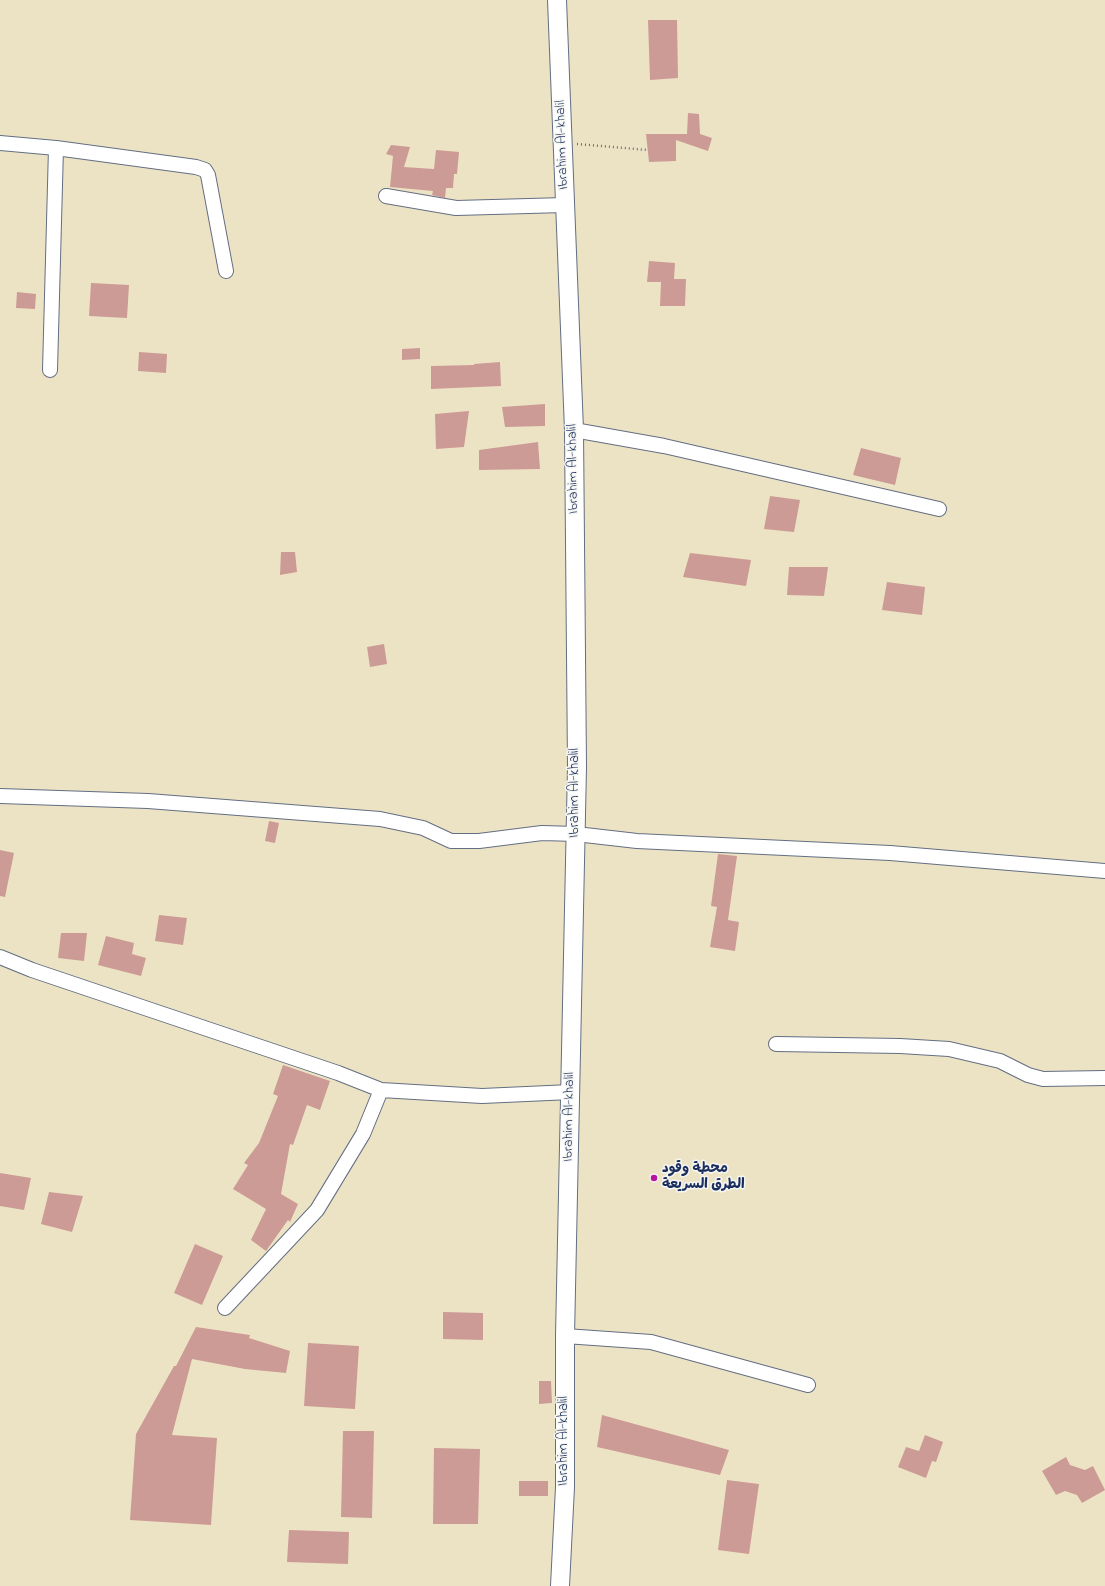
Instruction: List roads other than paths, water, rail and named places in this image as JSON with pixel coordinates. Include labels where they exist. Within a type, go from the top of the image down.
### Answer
[{"type":"street","name":"Ibrahim Al-khalil","points":[[557,0],[574,430],[576,834],[565,1336],[565,1487],[560,1586]]},
{"type":"street","points":[[0,143],[56,148],[196,167],[204,170],[208,175],[226,270]]},
{"type":"street","points":[[50,370],[56,148]]},
{"type":"street","points":[[386,196],[456,208],[565,205]]},
{"type":"street","points":[[574,430],[664,446],[938,509]]},
{"type":"street","points":[[0,796],[148,801],[380,819],[423,828],[451,841],[479,841],[542,833],[576,834],[637,841],[890,853],[1105,871]]},
{"type":"street","points":[[0,958],[338,1073],[381,1090],[482,1096],[571,1092]]},
{"type":"street","points":[[776,1044],[900,1046],[949,1049],[1000,1061],[1028,1075],[1043,1079],[1105,1078]]},
{"type":"street","points":[[225,1308],[317,1210],[363,1134],[381,1090]]},
{"type":"street","points":[[565,1336],[651,1342],[808,1385]]},
{"type":"place","name":"محطة وقود الطرق السريعة","points":[[654,1178]]}]
